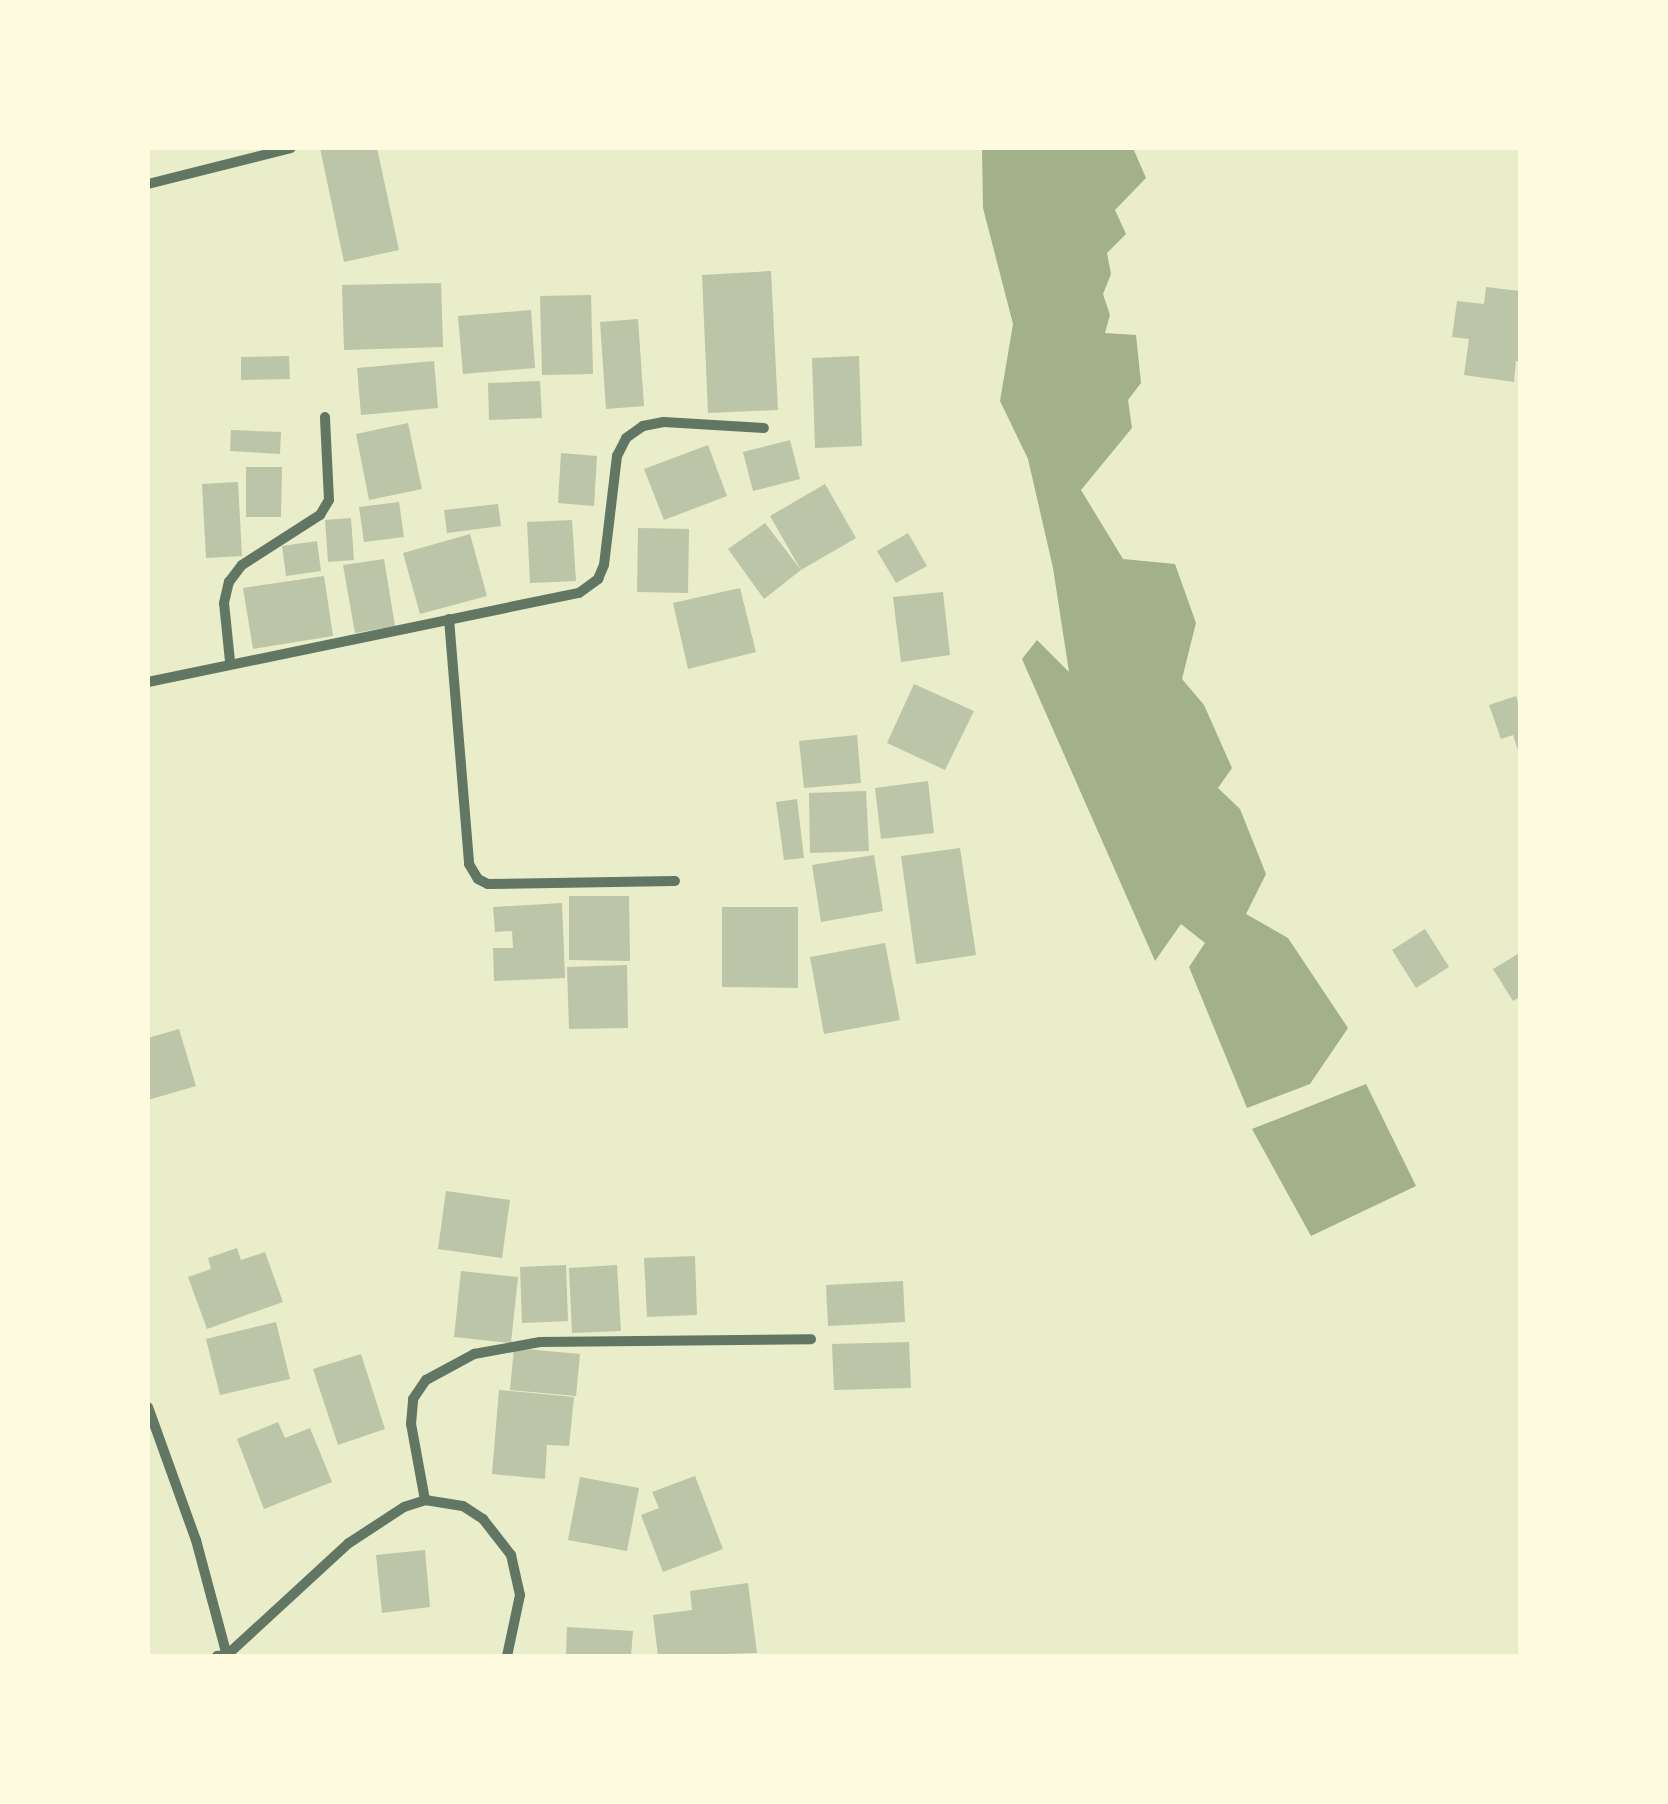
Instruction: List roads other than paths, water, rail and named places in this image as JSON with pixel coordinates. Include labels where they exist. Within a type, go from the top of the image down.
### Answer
[{"type":"street","points":[[148,184],[290,148]]},
{"type":"street","points":[[230,662],[224,603],[229,582],[242,564],[320,515],[329,500],[332,483],[325,417]]},
{"type":"street","points":[[148,682],[230,662],[564,598],[598,579],[604,565],[618,456],[626,438],[643,426],[664,422],[764,428]]},
{"type":"street","points":[[449,619],[469,864],[478,879],[488,884],[676,881]]},
{"type":"street","points":[[425,1500],[411,1424],[413,1399],[426,1380],[474,1354],[540,1342],[811,1339]]},
{"type":"street","points":[[148,1407],[196,1540],[224,1656],[349,1543],[404,1507],[425,1500],[445,1501],[473,1512],[499,1534],[511,1555],[520,1595],[507,1656]]}]
